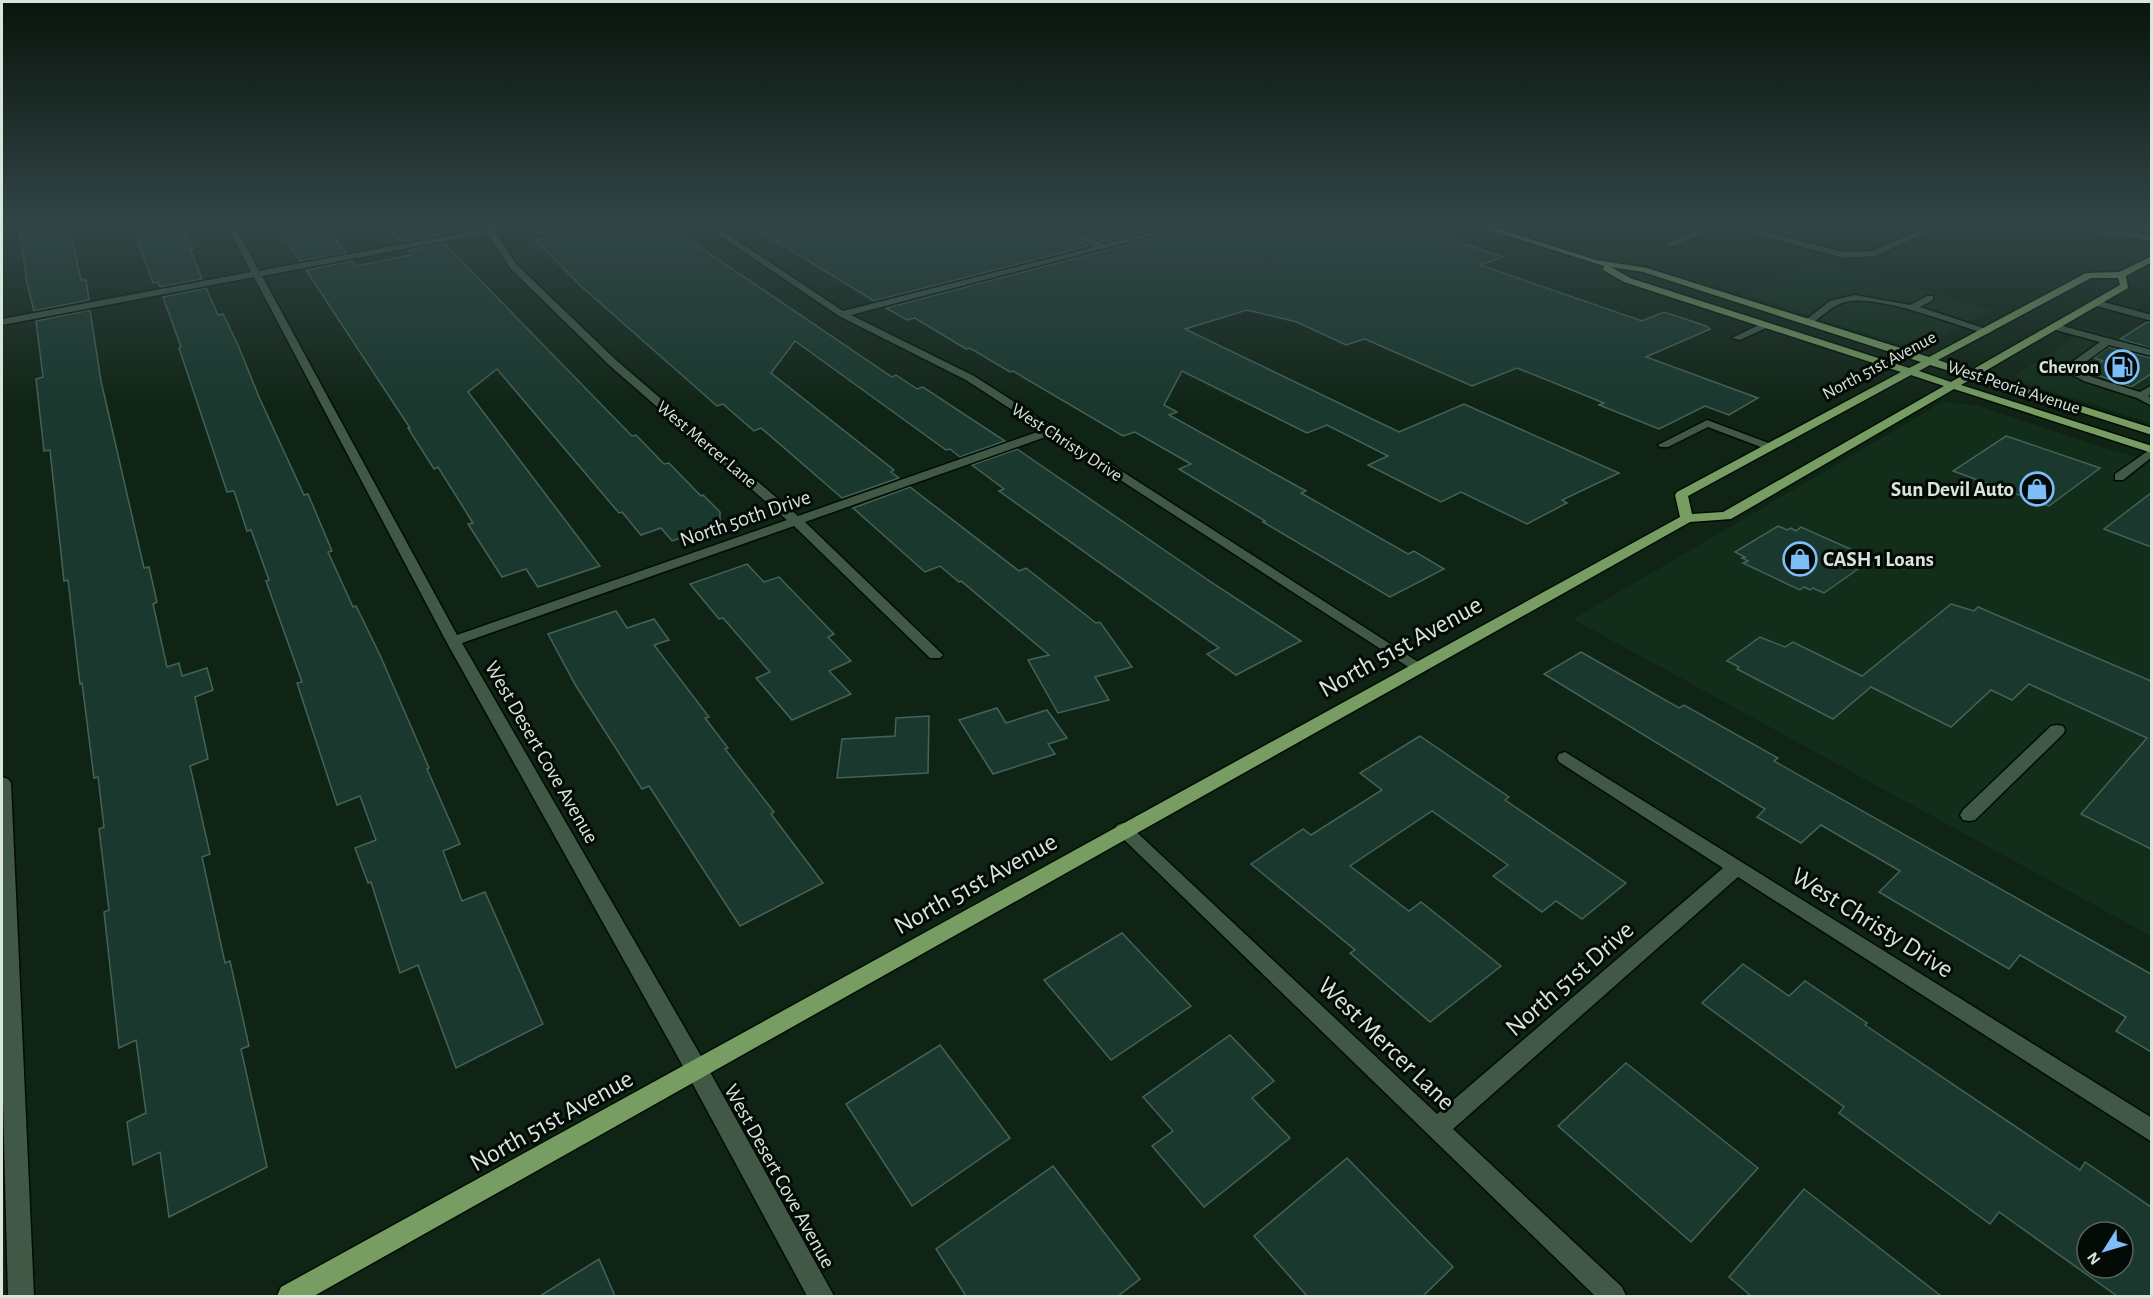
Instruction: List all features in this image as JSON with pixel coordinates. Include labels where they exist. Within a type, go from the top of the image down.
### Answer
[{"type":"main road","name":"West Peoria Avenue","points":[[1647,287],[2151,451]]},
{"type":"main road","name":"West Peoria Avenue","points":[[1696,287],[2151,432]]},
{"type":"main road","name":"North 51st Avenue","points":[[1687,518],[1681,495],[2068,287]]},
{"type":"main road","name":"North 51st Avenue","points":[[290,1296],[1123,830],[1687,518],[1725,516],[2124,287]]},
{"type":"street","points":[[2,322],[190,287]]},
{"type":"street","name":"West Desert Cove Avenue","points":[[264,287],[453,641],[821,1296]]},
{"type":"street","name":"West Mercer Lane","points":[[534,287],[613,363],[796,521],[935,655]]},
{"type":"street","name":"West Christy Drive","points":[[801,287],[842,314],[970,378],[1050,432],[1418,667]]},
{"type":"street","points":[[842,314],[949,287]]},
{"type":"street","points":[[1808,322],[1840,299],[1847,298],[1882,300],[1987,331]]},
{"type":"street","points":[[1910,309],[1930,298]]},
{"type":"street","points":[[2096,303],[2151,318]]},
{"type":"street","points":[[1737,338],[1765,325]]},
{"type":"street","points":[[2055,327],[2151,353]]},
{"type":"street","points":[[2108,341],[2076,364],[2073,371],[2088,379],[2141,396],[2151,403]]},
{"type":"street","points":[[2141,396],[2151,388]]},
{"type":"street","points":[[1664,445],[1707,423],[1770,447]]},
{"type":"street","name":"North 50th Drive","points":[[453,641],[1050,432]]},
{"type":"street","points":[[2119,477],[2151,451]]},
{"type":"street","points":[[1969,815],[2057,730]]},
{"type":"street","name":"West Christy Drive","points":[[1565,759],[2151,1131]]},
{"type":"street","points":[[2,783],[21,1296]]},
{"type":"street","name":"West Mercer Lane","points":[[1123,830],[1613,1296]]},
{"type":"street","name":"North 51st Drive","points":[[1436,1130],[1737,867]]},
{"type":"shaded area","points":[[1756,287],[1909,287],[1992,310],[1925,345],[1914,346],[1874,336],[1740,293]]},
{"type":"shaded area","points":[[2077,325],[2151,346],[2151,423],[2019,381],[2015,375],[2071,340]]},
{"type":"shaded area","points":[[1943,402],[1974,405],[2151,461],[2151,936],[1573,619]]},
{"type":"building","points":[[28,287],[87,287],[89,300],[34,311]]},
{"type":"building","points":[[317,287],[486,287],[632,436],[636,435],[664,464],[669,463],[720,512],[720,525],[672,541],[661,528],[641,535],[622,512],[619,513],[497,369],[468,392],[600,566],[538,587],[526,569],[502,577],[468,524],[473,523],[438,467],[434,469],[408,428],[410,428]]},
{"type":"building","points":[[582,287],[758,287],[892,377],[896,375],[917,389],[923,387],[1005,441],[960,457],[950,449],[946,450],[795,341],[771,373],[894,470],[891,472],[899,478],[842,498],[761,428],[754,431],[723,404],[717,406]]},
{"type":"building","points":[[850,287],[930,287],[874,301]]},
{"type":"building","points":[[967,287],[1542,287],[1642,321],[1664,312],[1706,326],[1710,329],[1646,357],[1758,398],[1729,415],[1705,406],[1659,429],[1599,405],[1604,403],[1517,368],[1472,386],[1365,339],[1346,345],[1297,322],[1247,310],[1185,329],[1399,432],[1464,404],[1619,473],[1562,500],[1567,503],[1527,524],[1461,492],[1441,502],[1368,465],[1388,456],[1327,425],[1307,433],[1182,371],[1164,405],[1177,412],[1169,415],[1306,491],[1301,493],[1408,554],[1414,551],[1444,569],[1390,597],[1179,469],[1191,464],[1135,432],[1123,436],[1013,371],[1010,372],[970,348],[966,349],[915,318],[907,320],[886,308]]},
{"type":"building","points":[[206,288],[218,315],[223,314],[238,345],[304,495],[308,494],[332,551],[328,552],[353,607],[356,606],[380,655],[429,768],[427,769],[460,844],[443,851],[462,901],[485,892],[543,1024],[456,1068],[418,965],[400,973],[371,882],[368,883],[355,848],[376,840],[360,796],[337,805],[297,683],[302,682],[266,581],[269,580],[251,530],[247,531],[234,491],[227,492],[179,348],[181,347],[163,297]]},
{"type":"building","points":[[90,310],[101,381],[144,568],[149,567],[157,602],[153,604],[167,667],[179,663],[182,676],[207,668],[213,690],[195,697],[208,759],[190,766],[210,854],[202,857],[225,963],[230,961],[249,1046],[241,1049],[267,1167],[169,1217],[160,1152],[133,1165],[127,1122],[146,1113],[136,1040],[119,1048],[104,912],[109,910],[99,829],[104,827],[98,777],[94,778],[68,580],[64,581],[50,450],[44,451],[36,379],[43,377],[36,321]]},
{"type":"building","points":[[2147,322],[2151,323],[2151,348],[2120,339]]},
{"type":"building","name":"Chevron","points":[[2109,347],[2151,358],[2151,374],[2131,387],[2086,371],[2103,361],[2094,358]]},
{"type":"building","name":"Sun Devil Auto","points":[[2006,436],[2100,468],[2049,506],[1953,471]]},
{"type":"building","points":[[1017,449],[1301,641],[1236,675],[1207,654],[1219,648],[999,491],[1004,489],[972,465]]},
{"type":"building","points":[[910,487],[1019,571],[1026,568],[1096,623],[1100,622],[1132,667],[1095,677],[1109,700],[1058,713],[1028,660],[1049,655],[940,566],[925,572],[853,508]]},
{"type":"building","points":[[2151,493],[2151,547],[2104,529]]},
{"type":"building","name":"CASH 1 Loans","points":[[1778,526],[1796,531],[1801,527],[1857,552],[1853,555],[1858,558],[1855,560],[1865,564],[1824,593],[1813,588],[1810,590],[1804,587],[1800,590],[1743,563],[1748,561],[1735,552]]},
{"type":"building","points":[[747,564],[764,582],[779,577],[834,634],[828,637],[851,661],[829,671],[851,694],[792,720],[756,678],[770,672],[723,618],[719,619],[690,584]]},
{"type":"building","points":[[1951,604],[1974,611],[1978,607],[2151,681],[2151,849],[2081,814],[2147,738],[2029,684],[2012,700],[1991,690],[1951,727],[1871,687],[1833,719],[1737,669],[1739,667],[1727,661],[1760,637],[1785,647],[1793,642],[1862,676]]},
{"type":"building","points":[[616,611],[627,628],[654,619],[669,640],[654,645],[709,717],[705,718],[728,748],[725,749],[774,812],[771,814],[823,883],[740,926],[649,786],[642,789],[576,686],[548,634]]},
{"type":"building","points":[[1581,652],[1679,708],[1684,705],[1778,758],[1774,761],[2151,974],[2151,1052],[2116,1031],[2126,1017],[2020,955],[2009,969],[1879,892],[1900,871],[1821,825],[1801,843],[1757,817],[1765,809],[1544,674]]},
{"type":"building","points":[[997,708],[1006,723],[1047,710],[1067,738],[1048,744],[1055,754],[993,774],[959,720]]},
{"type":"building","points":[[929,716],[928,773],[837,778],[842,739],[895,736],[896,718]]},
{"type":"building","points":[[1420,736],[1509,797],[1505,800],[1626,883],[1582,919],[1556,901],[1542,912],[1493,876],[1508,865],[1432,811],[1350,866],[1409,911],[1421,902],[1501,966],[1430,1022],[1350,953],[1355,950],[1251,864],[1303,829],[1311,835],[1382,790],[1360,773]]},
{"type":"building","points":[[1122,933],[1191,1006],[1111,1060],[1044,980]]},
{"type":"building","points":[[1743,964],[1789,996],[1805,981],[1867,1023],[1865,1025],[2080,1170],[2085,1162],[2151,1207],[2151,1296],[2117,1296],[2095,1280],[2135,1280],[2135,1220],[2075,1220],[2075,1266],[1999,1212],[1990,1224],[1839,1113],[1844,1107],[1702,1003]]},
{"type":"building","points":[[1230,1035],[1274,1081],[1252,1098],[1290,1138],[1204,1207],[1152,1146],[1173,1131],[1143,1097]]},
{"type":"building","points":[[940,1045],[1010,1138],[912,1206],[846,1104]]},
{"type":"building","points":[[1626,1063],[1758,1168],[1691,1242],[1558,1126]]},
{"type":"building","points":[[1347,1158],[1453,1267],[1423,1296],[1307,1296],[1254,1236]]},
{"type":"building","points":[[1053,1166],[1140,1279],[1118,1296],[966,1296],[936,1249]]},
{"type":"building","points":[[1804,1189],[1941,1296],[1751,1296],[1729,1277]]},
{"type":"building","points":[[599,1259],[615,1296],[540,1296]]},
{"type":"place","name":"Chevron","points":[[2122,367]]},
{"type":"place","name":"Sun Devil Auto","points":[[2037,489]]},
{"type":"place","name":"CASH 1 Loans","points":[[1800,559]]}]
